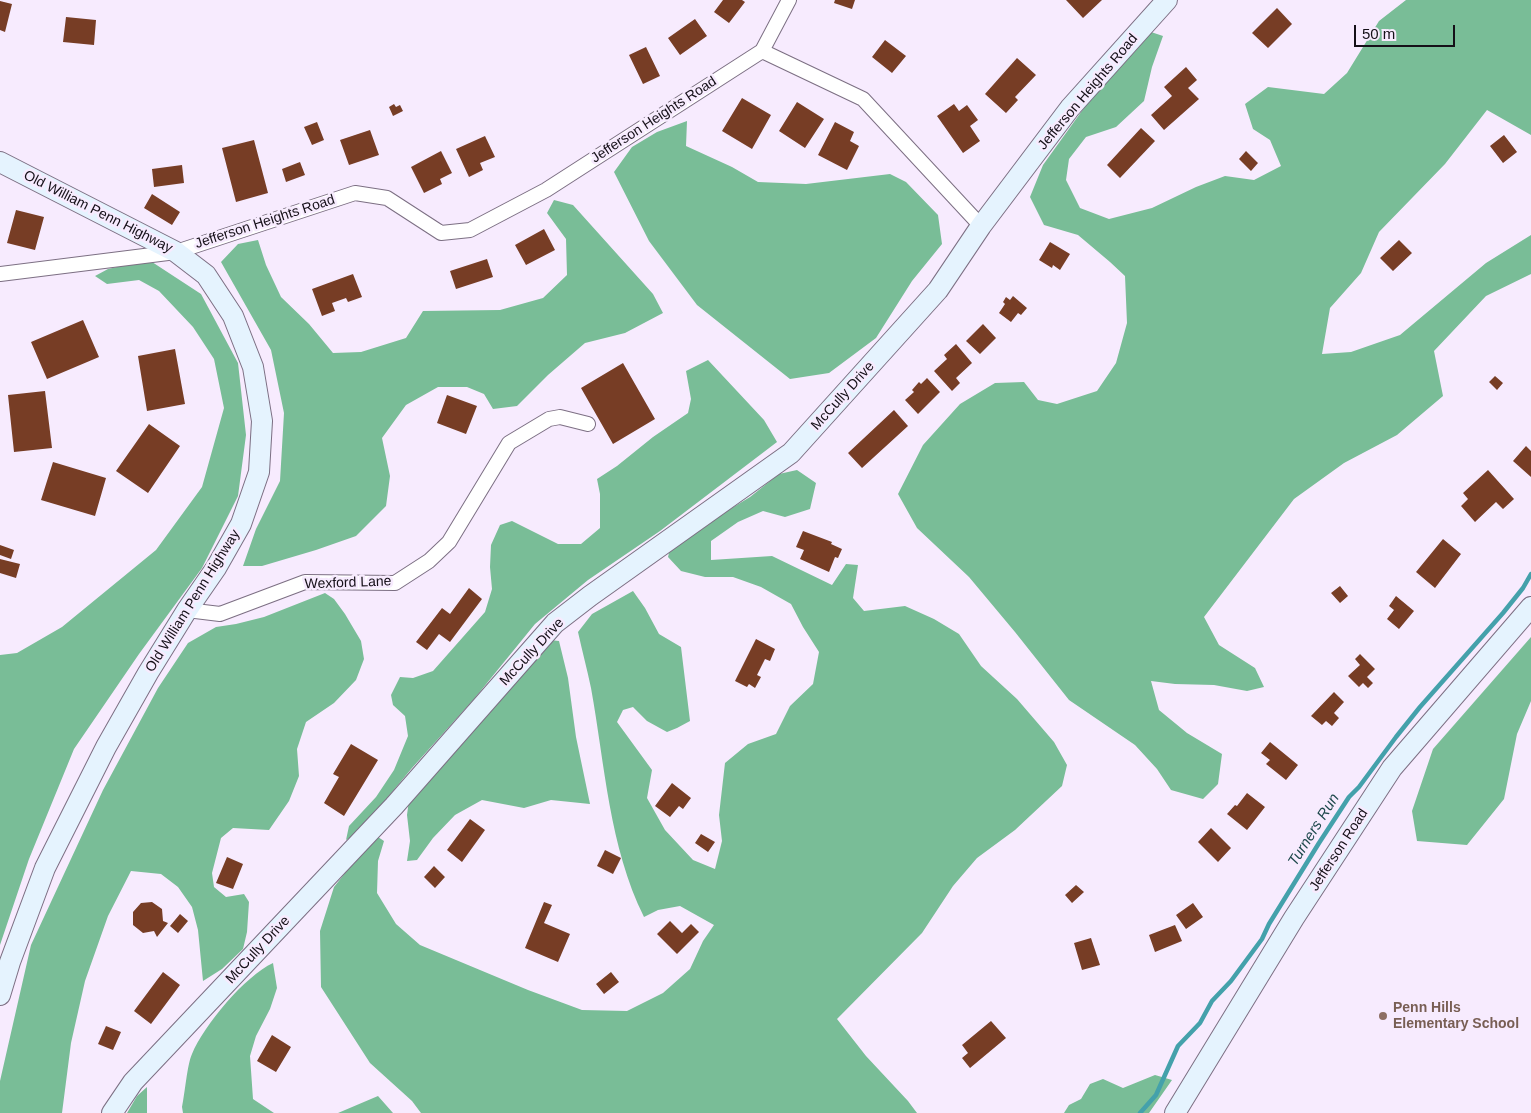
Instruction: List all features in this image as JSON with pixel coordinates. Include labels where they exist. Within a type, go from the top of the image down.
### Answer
[{"type":"street","points":[[789,0],[762,51],[863,99],[981,226]]},
{"type":"street","name":"Jefferson Heights Road","points":[[981,226],[1070,108],[1167,0]]},
{"type":"street","name":"Jefferson Heights Road","points":[[0,274],[176,252],[355,193],[387,198],[441,233],[470,230],[546,190],[762,51]]},
{"type":"street","name":"Old William Penn Highway","points":[[0,162],[176,252],[206,275],[233,316],[253,366],[262,421],[258,472],[241,524],[216,568],[187,610],[148,673],[106,747],[45,868],[10,962],[0,995]]},
{"type":"street","name":"McCully Drive","points":[[112,1113],[133,1082],[394,806],[555,623],[791,453],[938,290],[981,226]]},
{"type":"street","name":"Wexford Lane","points":[[187,610],[220,614],[305,582],[395,583],[429,561],[449,542],[509,443],[549,419],[560,417],[588,424]]},
{"type":"street","name":"Jefferson Road","points":[[1175,1113],[1294,918],[1392,768],[1531,607]]},
{"type":"green space","points":[[1406,0],[1531,0],[1531,135],[1487,110],[1445,164],[1379,232],[1361,273],[1330,308],[1322,354],[1351,352],[1400,335],[1486,263],[1531,235],[1531,274],[1486,296],[1434,351],[1443,396],[1397,435],[1344,463],[1294,499],[1204,617],[1219,645],[1255,668],[1264,687],[1247,691],[1214,685],[1151,681],[1159,710],[1187,733],[1222,754],[1218,784],[1203,799],[1171,790],[1157,769],[1135,745],[1069,700],[969,577],[917,528],[898,494],[923,445],[960,404],[995,383],[1024,382],[1038,400],[1057,404],[1097,391],[1116,363],[1127,323],[1125,276],[1078,235],[1044,225],[1030,197],[1043,165],[1089,101],[1151,32],[1163,36],[1152,67],[1144,101],[1116,127],[1086,137],[1069,159],[1066,180],[1080,208],[1109,219],[1152,208],[1196,187],[1225,176],[1254,180],[1281,166],[1270,140],[1253,129],[1245,104],[1268,87],[1324,94],[1347,73],[1379,21]]},
{"type":"green space","points":[[687,121],[686,146],[732,167],[758,182],[806,184],[890,174],[906,182],[938,215],[942,244],[912,281],[876,338],[829,373],[790,379],[697,305],[649,241],[614,172],[632,147],[657,132]]},
{"type":"green space","points":[[554,200],[573,205],[653,294],[663,313],[625,333],[585,343],[548,375],[517,406],[493,409],[484,394],[467,387],[438,387],[406,405],[382,438],[390,476],[386,506],[356,536],[262,566],[243,566],[256,529],[280,481],[284,413],[271,350],[221,262],[238,244],[258,240],[266,265],[281,297],[309,324],[333,353],[361,352],[406,338],[423,311],[500,310],[543,298],[567,275],[566,239],[547,213]]},
{"type":"green space","points":[[149,260],[201,294],[238,363],[246,435],[238,496],[202,568],[139,654],[74,749],[29,859],[0,945],[0,655],[17,653],[62,627],[156,550],[202,487],[224,408],[214,359],[193,327],[159,291],[139,280],[107,284],[95,276],[108,269]]},
{"type":"green space","points":[[708,360],[764,420],[777,442],[660,531],[588,580],[535,624],[474,699],[412,768],[362,831],[346,840],[349,826],[376,797],[394,770],[408,736],[405,716],[393,705],[391,695],[400,677],[413,678],[433,671],[485,612],[492,589],[491,545],[500,525],[512,521],[558,544],[581,544],[600,528],[600,494],[597,479],[688,413],[691,399],[686,371]]},
{"type":"green space","points":[[797,470],[816,483],[810,509],[785,517],[763,511],[738,522],[711,541],[711,560],[772,556],[832,585],[846,564],[858,565],[853,598],[864,611],[905,606],[934,619],[959,634],[981,666],[1017,699],[1054,742],[1067,765],[1062,786],[1015,830],[977,858],[953,886],[922,933],[837,1019],[866,1056],[917,1113],[421,1113],[412,1101],[370,1063],[321,987],[320,931],[334,887],[375,835],[384,841],[378,861],[377,893],[396,924],[420,945],[528,990],[582,1010],[627,1011],[663,993],[690,969],[703,941],[714,925],[680,906],[658,910],[644,917],[632,890],[616,834],[591,688],[578,632],[592,614],[633,591],[659,634],[681,647],[690,721],[667,732],[647,721],[633,707],[623,710],[617,722],[652,770],[647,798],[665,830],[693,860],[715,869],[722,841],[719,815],[725,763],[748,744],[776,734],[790,706],[813,684],[819,652],[791,604],[761,587],[733,577],[705,577],[681,571],[668,557],[671,545],[750,497],[779,474]]},
{"type":"green space","points":[[325,593],[334,599],[361,641],[364,659],[356,680],[334,703],[306,722],[297,749],[299,776],[289,801],[269,830],[233,828],[221,838],[212,873],[214,887],[226,897],[244,894],[249,902],[247,932],[243,949],[222,969],[203,981],[198,930],[192,907],[178,887],[161,874],[131,871],[108,916],[85,981],[71,1043],[62,1113],[0,1113],[0,1081],[31,945],[103,790],[158,688],[188,643],[216,627],[264,617]]},
{"type":"green space","points":[[1531,637],[1531,701],[1517,734],[1504,799],[1467,845],[1417,841],[1412,811],[1433,749]]},
{"type":"green space","points":[[550,640],[559,641],[568,678],[576,737],[590,804],[551,800],[524,808],[482,800],[455,815],[433,838],[417,860],[407,861],[410,841],[407,815],[409,800]]},
{"type":"green space","points":[[273,963],[277,988],[270,1009],[256,1036],[250,1056],[253,1099],[274,1113],[183,1113],[182,1107],[189,1065],[198,1042],[226,1002],[262,969]]},
{"type":"green space","points":[[1155,1075],[1172,1080],[1149,1113],[1064,1113],[1069,1105],[1081,1099],[1090,1084],[1103,1079],[1123,1088]]},
{"type":"green space","points":[[147,1087],[147,1113],[127,1113],[137,1096]]},
{"type":"green space","points":[[378,1096],[393,1113],[338,1113]]},
{"type":"building","points":[[723,0],[742,0],[745,2],[729,23],[714,12]]},
{"type":"building","points":[[835,0],[855,0],[852,9],[834,3]]},
{"type":"building","points":[[1066,0],[1102,0],[1083,18]]},
{"type":"building","points":[[0,1],[12,4],[5,32],[0,30]]},
{"type":"building","points":[[1277,8],[1292,24],[1268,48],[1252,33]]},
{"type":"building","points":[[66,17],[96,20],[94,45],[63,42]]},
{"type":"building","points":[[695,19],[707,36],[680,55],[668,38]]},
{"type":"building","points":[[885,40],[906,56],[892,73],[872,57]]},
{"type":"building","points":[[646,47],[660,76],[643,84],[629,55]]},
{"type":"building","points":[[1017,58],[1036,75],[1015,97],[1018,100],[1006,113],[985,94]]},
{"type":"building","points":[[1186,67],[1197,80],[1188,88],[1199,99],[1164,130],[1151,115],[1172,96],[1164,87]]},
{"type":"building","points":[[742,98],[771,115],[752,149],[722,131]]},
{"type":"building","points":[[797,102],[824,119],[805,148],[779,131]]},
{"type":"building","points":[[394,104],[396,107],[400,105],[403,111],[393,116],[389,107]]},
{"type":"building","points":[[954,104],[959,111],[967,105],[978,120],[970,126],[980,141],[963,153],[937,116]]},
{"type":"building","points":[[317,122],[324,140],[312,145],[304,127]]},
{"type":"building","points":[[835,122],[854,132],[850,141],[859,146],[847,170],[818,155]]},
{"type":"building","points":[[1141,128],[1155,141],[1120,178],[1107,165]]},
{"type":"building","points":[[370,130],[379,155],[349,165],[340,140]]},
{"type":"building","points":[[1504,135],[1517,152],[1503,163],[1490,146]]},
{"type":"building","points":[[485,136],[495,157],[480,163],[483,170],[469,177],[456,149]]},
{"type":"building","points":[[254,140],[268,193],[236,202],[222,148]]},
{"type":"building","points":[[441,151],[452,173],[440,179],[442,184],[424,193],[411,167]]},
{"type":"building","points":[[1246,151],[1258,163],[1251,171],[1239,159]]},
{"type":"building","points":[[300,162],[305,175],[286,182],[282,169]]},
{"type":"building","points":[[182,165],[184,183],[154,187],[152,169]]},
{"type":"building","points":[[152,194],[180,212],[172,225],[144,208]]},
{"type":"building","points":[[16,210],[44,217],[35,250],[7,243]]},
{"type":"building","points":[[544,229],[555,250],[526,265],[515,245]]},
{"type":"building","points":[[1399,240],[1412,253],[1393,271],[1380,258]]},
{"type":"building","points":[[1050,242],[1070,254],[1060,270],[1053,265],[1052,268],[1039,260]]},
{"type":"building","points":[[487,259],[493,277],[456,289],[450,271]]},
{"type":"building","points":[[353,274],[362,297],[348,302],[346,298],[332,303],[335,311],[322,316],[312,289]]},
{"type":"building","points":[[1013,296],[1027,308],[1021,315],[1018,313],[1011,322],[999,313],[1005,304],[1003,302],[1006,297],[1010,300]]},
{"type":"building","points":[[83,320],[99,357],[47,379],[31,342]]},
{"type":"building","points":[[983,324],[996,338],[980,354],[966,341]]},
{"type":"building","points":[[956,344],[972,363],[956,378],[960,383],[952,391],[934,371],[947,359],[944,355]]},
{"type":"building","points":[[175,349],[185,404],[147,411],[138,356]]},
{"type":"building","points":[[623,363],[655,419],[613,444],[581,388]]},
{"type":"building","points":[[1495,376],[1503,383],[1497,390],[1489,382]]},
{"type":"building","points":[[927,378],[940,392],[918,414],[905,400],[914,392],[912,390],[919,382],[921,384]]},
{"type":"building","points":[[45,391],[52,448],[14,452],[8,395]]},
{"type":"building","points":[[447,395],[477,406],[466,434],[437,423]]},
{"type":"building","points":[[894,410],[908,426],[862,468],[848,453]]},
{"type":"building","points":[[149,424],[180,446],[148,493],[116,471]]},
{"type":"building","points":[[1526,446],[1531,451],[1531,477],[1513,461]]},
{"type":"building","points":[[53,462],[106,478],[95,516],[41,500]]},
{"type":"building","points":[[1488,470],[1514,499],[1503,509],[1496,502],[1475,522],[1461,506],[1468,499],[1463,493]]},
{"type":"building","points":[[803,531],[832,542],[831,544],[842,549],[838,558],[835,557],[829,572],[800,559],[804,550],[796,547]]},
{"type":"building","points":[[1443,539],[1461,554],[1435,588],[1416,572]]},
{"type":"building","points":[[0,545],[14,550],[11,559],[0,555]]},
{"type":"building","points":[[0,559],[20,564],[16,578],[0,573]]},
{"type":"building","points":[[1340,586],[1348,596],[1340,603],[1331,593]]},
{"type":"building","points":[[469,588],[482,599],[450,642],[439,634],[427,650],[416,642],[442,608],[450,614]]},
{"type":"building","points":[[1396,596],[1414,611],[1399,629],[1387,619],[1394,610],[1389,606]]},
{"type":"building","points":[[756,639],[775,649],[770,661],[765,659],[757,675],[761,677],[755,688],[749,684],[747,687],[735,681]]},
{"type":"building","points":[[1360,654],[1375,669],[1367,677],[1373,683],[1368,688],[1363,683],[1359,687],[1348,676],[1360,665],[1355,659]]},
{"type":"building","points":[[1334,692],[1344,702],[1334,713],[1339,718],[1332,726],[1326,721],[1322,725],[1311,716]]},
{"type":"building","points":[[1270,742],[1298,765],[1286,780],[1266,764],[1270,760],[1261,753]]},
{"type":"building","points":[[351,744],[378,760],[344,816],[324,803],[339,777],[333,774]]},
{"type":"building","points":[[672,783],[691,798],[683,809],[679,806],[670,817],[655,806]]},
{"type":"building","points":[[1247,793],[1265,807],[1247,830],[1227,814],[1235,805],[1237,806]]},
{"type":"building","points":[[470,819],[485,830],[462,862],[447,850]]},
{"type":"building","points":[[1211,828],[1231,848],[1218,862],[1198,842]]},
{"type":"building","points":[[701,834],[715,842],[708,852],[695,843]]},
{"type":"building","points":[[605,850],[621,858],[613,874],[597,866]]},
{"type":"building","points":[[227,857],[243,864],[233,889],[216,883]]},
{"type":"building","points":[[434,866],[445,877],[435,888],[424,877]]},
{"type":"building","points":[[1076,885],[1084,892],[1072,903],[1065,895]]},
{"type":"building","points":[[152,902],[162,909],[163,921],[168,923],[157,937],[154,931],[143,933],[133,925],[133,912],[141,903]]},
{"type":"building","points":[[544,902],[552,905],[544,923],[570,934],[558,962],[525,948]]},
{"type":"building","points":[[1193,903],[1203,917],[1186,929],[1176,915]]},
{"type":"building","points":[[180,914],[188,921],[178,933],[170,926]]},
{"type":"building","points":[[670,921],[682,933],[691,924],[699,932],[677,954],[657,934]]},
{"type":"building","points":[[1175,925],[1182,941],[1155,952],[1149,935]]},
{"type":"building","points":[[1091,938],[1100,965],[1082,970],[1074,943]]},
{"type":"building","points":[[163,972],[180,985],[151,1024],[134,1011]]},
{"type":"building","points":[[611,972],[619,982],[604,994],[596,984]]},
{"type":"building","points":[[991,1021],[1006,1038],[970,1068],[962,1058],[968,1053],[962,1045]]},
{"type":"building","points":[[106,1026],[121,1032],[113,1050],[98,1044]]},
{"type":"building","points":[[272,1035],[291,1047],[276,1072],[257,1061]]},
{"type":"waterway","name":"Turners Run","points":[[1140,1113],[1156,1095],[1178,1046],[1200,1023],[1212,1001],[1231,981],[1262,939],[1269,924],[1349,797],[1359,787],[1420,707],[1503,613],[1523,588],[1531,574]]},
{"type":"place","name":"Penn Hills Elementary School","points":[[1383,1016]]}]
